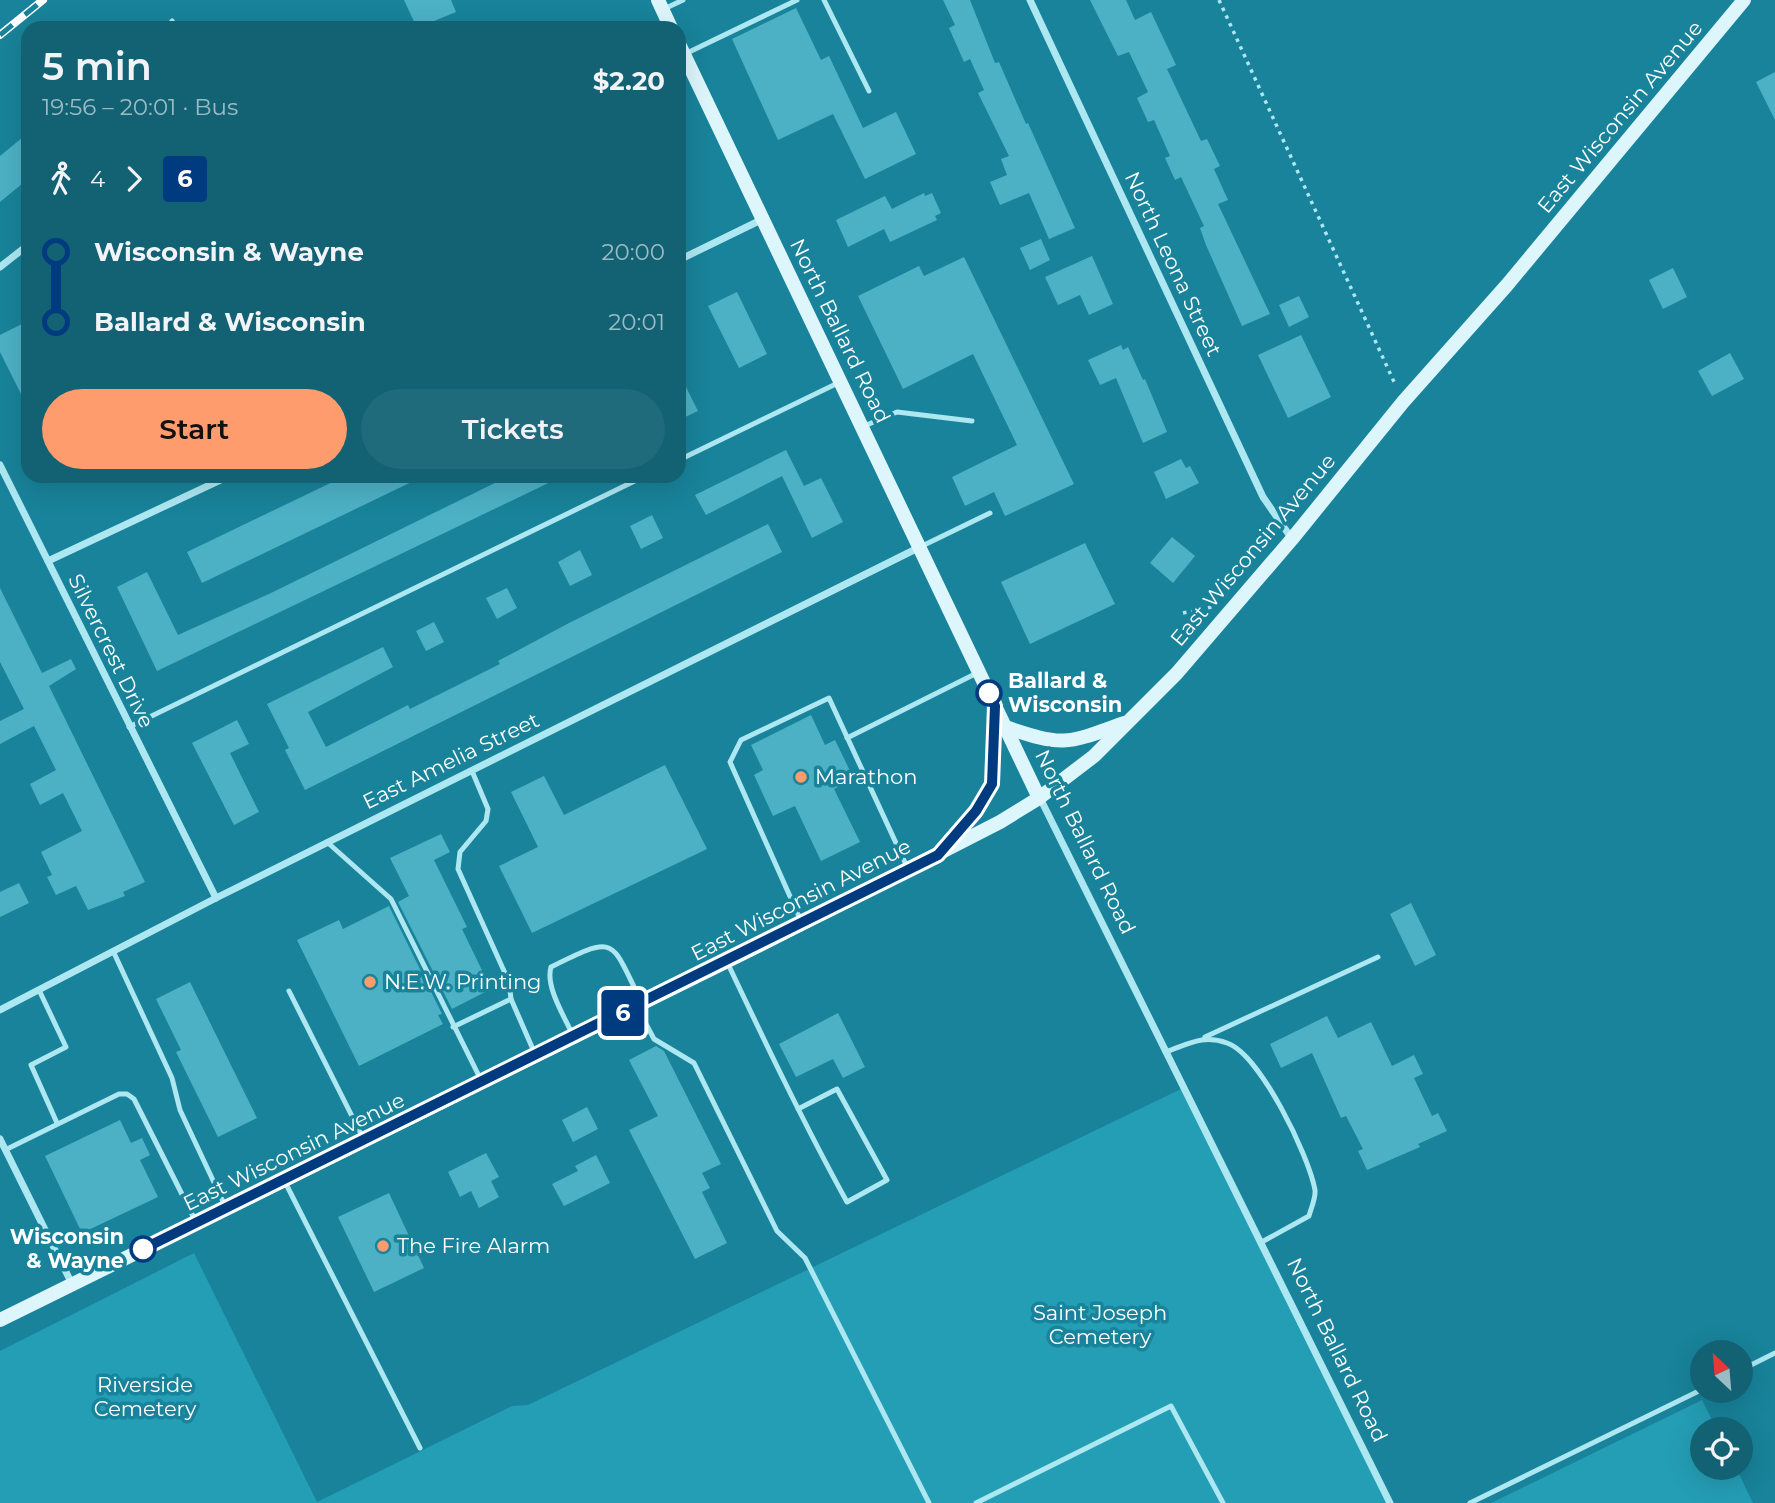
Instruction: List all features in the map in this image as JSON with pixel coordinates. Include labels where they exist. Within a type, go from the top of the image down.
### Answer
[{"type":"main road","name":"East Wisconsin Avenue","points":[[0,1320],[802,924],[938,855],[1039,798],[1094,756],[1177,673],[1292,539],[1403,402],[1524,266],[1744,0]]},
{"type":"main road","points":[[660,5],[668,21]]},
{"type":"main road","name":"North Ballard Road","points":[[686,59],[1039,798]]},
{"type":"main road","points":[[938,855],[976,811],[992,784],[995,706]]},
{"type":"main road","points":[[1005,727],[1043,740],[1072,742],[1132,720]]},
{"type":"street","name":"North Leona Street","points":[[1030,0],[1263,497],[1292,539]]},
{"type":"street","points":[[686,257],[763,219]]},
{"type":"street","points":[[0,267],[21,250]]},
{"type":"street","points":[[0,464],[48,561]]},
{"type":"street","name":"Silvercrest Drive","points":[[214,483],[48,561],[216,898]]},
{"type":"street","name":"East Amelia Street","points":[[0,1010],[327,842],[920,547]]},
{"type":"street","name":"North Ballard Road","points":[[1039,798],[1390,1503]]},
{"type":"street","points":[[0,1139],[72,1284]]},
{"type":"lane","points":[[660,5],[683,0]]},
{"type":"lane","points":[[686,47],[797,0]]},
{"type":"lane","points":[[824,0],[869,90]]},
{"type":"lane","points":[[686,457],[840,382]]},
{"type":"lane","points":[[862,427],[897,412],[972,421]]},
{"type":"lane","points":[[129,727],[631,483]]},
{"type":"lane","points":[[920,547],[989,513]]},
{"type":"lane","points":[[847,738],[979,672]]},
{"type":"lane","points":[[802,924],[730,762],[741,740],[829,698],[908,870]]},
{"type":"lane","points":[[472,771],[488,809],[486,821],[460,852],[458,869],[509,982],[511,999],[535,1056]]},
{"type":"lane","points":[[327,842],[390,899],[482,1082]]},
{"type":"lane","points":[[574,1037],[550,983],[551,967],[593,946],[606,945],[615,950],[654,1039],[694,1063],[777,1231],[805,1258],[929,1503]]},
{"type":"lane","points":[[114,953],[172,1078],[180,1110],[226,1208]]},
{"type":"lane","points":[[1165,1052],[1205,1037],[1378,957]]},
{"type":"lane","points":[[727,961],[798,1109],[847,1202],[887,1180],[837,1089],[798,1109]]},
{"type":"lane","points":[[39,989],[66,1048],[32,1065],[57,1124]]},
{"type":"lane","points":[[289,991],[364,1140]]},
{"type":"lane","points":[[453,1027],[511,999]]},
{"type":"lane","points":[[1205,1037],[1231,1044],[1258,1071],[1284,1113],[1304,1155],[1316,1192],[1309,1216],[1260,1243]]},
{"type":"lane","points":[[5,1150],[119,1094],[127,1094],[134,1099],[197,1223]]},
{"type":"lane","points":[[284,1180],[420,1448]]},
{"type":"lane","points":[[1754,1364],[1775,1353]]},
{"type":"lane","points":[[1470,1503],[1690,1395]]},
{"type":"lane","points":[[976,1503],[1171,1406],[1223,1503]]},
{"type":"path","points":[[1219,0],[1403,402]]},
{"type":"green space","name":"Saint Joseph Cemetery","points":[[1183,1088],[1390,1503],[0,1503],[0,1351],[194,1253],[317,1502],[512,1406],[528,1405]]},
{"type":"green space","points":[[1694,1404],[1704,1404],[1710,1417],[1690,1417],[1690,1480],[1742,1480],[1753,1503],[1491,1503]]},
{"type":"building","points":[[404,0],[451,0],[456,12],[434,21],[414,21]]},
{"type":"building","points":[[943,0],[970,0],[995,63],[999,62],[1075,228],[1049,239],[1029,193],[1000,205],[990,182],[1007,175],[1001,159],[1009,156],[978,93],[984,90],[970,59],[964,62],[949,28],[955,25]]},
{"type":"building","points":[[1090,0],[1126,0],[1135,20],[1151,12],[1176,65],[1167,69],[1201,141],[1207,139],[1220,166],[1214,169],[1228,200],[1218,204],[1270,314],[1242,326],[1206,245],[1200,228],[1204,226],[1181,177],[1175,180],[1165,158],[1170,156],[1154,120],[1148,122],[1137,98],[1148,92],[1129,52],[1118,56]]},
{"type":"building","points":[[796,8],[821,60],[829,56],[863,128],[896,112],[916,154],[865,179],[833,114],[778,140],[732,39]]},
{"type":"building","points":[[1775,72],[1775,120],[1756,82]]},
{"type":"building","points":[[21,139],[21,185],[0,202],[0,156]]},
{"type":"building","points":[[924,193],[925,196],[932,193],[941,213],[935,216],[937,220],[890,242],[884,229],[848,247],[836,220],[885,196],[892,209]]},
{"type":"building","points":[[1041,239],[1050,260],[1030,270],[1020,248]]},
{"type":"building","points":[[1092,256],[1113,304],[1089,315],[1080,295],[1058,305],[1045,277]]},
{"type":"building","points":[[964,257],[1074,484],[1005,516],[994,492],[965,506],[952,477],[1017,445],[973,354],[903,389],[858,296],[919,266],[924,276]]},
{"type":"building","points":[[1673,268],[1687,297],[1663,309],[1649,280]]},
{"type":"building","points":[[737,292],[767,354],[739,368],[708,306]]},
{"type":"building","points":[[1299,296],[1309,317],[1289,327],[1279,305]]},
{"type":"building","points":[[21,324],[21,394],[0,352],[0,335]]},
{"type":"building","points":[[1301,335],[1331,397],[1288,418],[1258,355]]},
{"type":"building","points":[[1121,345],[1123,350],[1128,347],[1143,380],[1145,379],[1167,432],[1143,443],[1116,378],[1100,385],[1088,360]]},
{"type":"building","points":[[1730,353],[1744,379],[1712,396],[1698,371]]},
{"type":"building","points":[[686,387],[698,411],[686,417]]},
{"type":"building","points":[[786,450],[804,486],[821,478],[843,522],[812,538],[782,476],[706,515],[695,495]]},
{"type":"building","points":[[1181,459],[1186,468],[1190,466],[1199,483],[1166,499],[1154,472]]},
{"type":"building","points":[[330,483],[409,483],[202,583],[187,552]]},
{"type":"building","points":[[495,483],[548,483],[157,671],[117,587],[147,572],[178,635],[271,593]]},
{"type":"building","points":[[652,515],[663,538],[641,549],[630,526]]},
{"type":"building","points":[[768,524],[782,552],[305,790],[285,750],[289,748],[267,704],[383,647],[393,667],[308,712],[326,747],[408,705],[410,709],[500,664],[498,661],[569,623]]},
{"type":"building","points":[[1172,537],[1195,556],[1173,583],[1150,563]]},
{"type":"building","points":[[1085,543],[1115,604],[1030,644],[1001,582]]},
{"type":"building","points":[[580,550],[592,575],[570,586],[558,562]]},
{"type":"building","points":[[0,588],[42,673],[71,659],[76,669],[49,686],[145,882],[123,892],[125,896],[88,910],[76,886],[56,895],[47,877],[52,875],[41,852],[82,831],[63,793],[40,805],[30,784],[56,770],[34,726],[0,744],[0,721],[24,709],[0,662]]},
{"type":"building","points":[[507,588],[517,608],[497,619],[486,598]]},
{"type":"building","points":[[434,622],[444,642],[426,651],[416,631]]},
{"type":"building","points":[[811,715],[825,745],[835,740],[854,779],[834,789],[860,842],[821,861],[795,806],[773,816],[754,775],[763,770],[751,745]]},
{"type":"building","points":[[237,720],[249,744],[230,753],[259,812],[234,825],[192,743]]},
{"type":"building","points":[[665,765],[707,849],[532,933],[499,866],[538,847],[511,792],[544,776],[564,815]]},
{"type":"building","points":[[441,834],[450,852],[434,860],[467,927],[462,929],[491,989],[452,1009],[398,902],[409,896],[390,858]]},
{"type":"building","points":[[19,883],[29,903],[0,917],[0,892]]},
{"type":"building","points":[[1411,903],[1436,955],[1415,966],[1390,914]]},
{"type":"building","name":"N.E.W. Printing","points":[[389,906],[442,1014],[438,1015],[443,1024],[359,1066],[297,940],[339,920],[343,929]]},
{"type":"building","points":[[190,982],[257,1118],[218,1137],[176,1052],[181,1050],[156,999]]},
{"type":"building","points":[[838,1013],[865,1067],[843,1078],[833,1059],[796,1077],[779,1044]]},
{"type":"building","points":[[1327,1016],[1338,1038],[1371,1022],[1392,1066],[1414,1055],[1423,1074],[1414,1078],[1432,1116],[1438,1113],[1447,1131],[1418,1144],[1420,1147],[1367,1170],[1358,1151],[1363,1149],[1346,1116],[1341,1118],[1312,1053],[1281,1068],[1270,1044]]},
{"type":"building","points":[[656,1046],[664,1051],[721,1164],[702,1173],[710,1188],[702,1192],[727,1243],[695,1259],[629,1130],[658,1116],[629,1060]]},
{"type":"building","points":[[587,1107],[598,1129],[573,1142],[562,1120]]},
{"type":"building","points":[[120,1120],[131,1143],[142,1138],[150,1155],[140,1160],[158,1197],[82,1233],[45,1156]]},
{"type":"building","points":[[486,1153],[499,1177],[491,1181],[499,1197],[479,1208],[471,1191],[460,1197],[448,1172]]},
{"type":"building","points":[[596,1155],[610,1183],[564,1206],[552,1184],[578,1171],[575,1166]]},
{"type":"building","name":"The Fire Alarm","points":[[389,1193],[424,1268],[374,1292],[338,1217]]},
{"type":"railway","points":[[0,35],[43,0]]},
{"type":"bus line","name":"6","points":[[143,1249],[938,855],[976,811],[992,784],[995,706],[989,693]]},
{"type":"place","name":"Ballard & Wisconsin","points":[[989,693]]},
{"type":"place","name":"Marathon","points":[[801,777]]},
{"type":"place","name":"N.E.W. Printing","points":[[370,982]]},
{"type":"place","name":"The Fire Alarm","points":[[383,1246]]},
{"type":"place","name":"Wisconsin & Wayne","points":[[143,1249]]},
{"type":"park label","name":"Riverside Cemetery","points":[[145,1397]]}]
